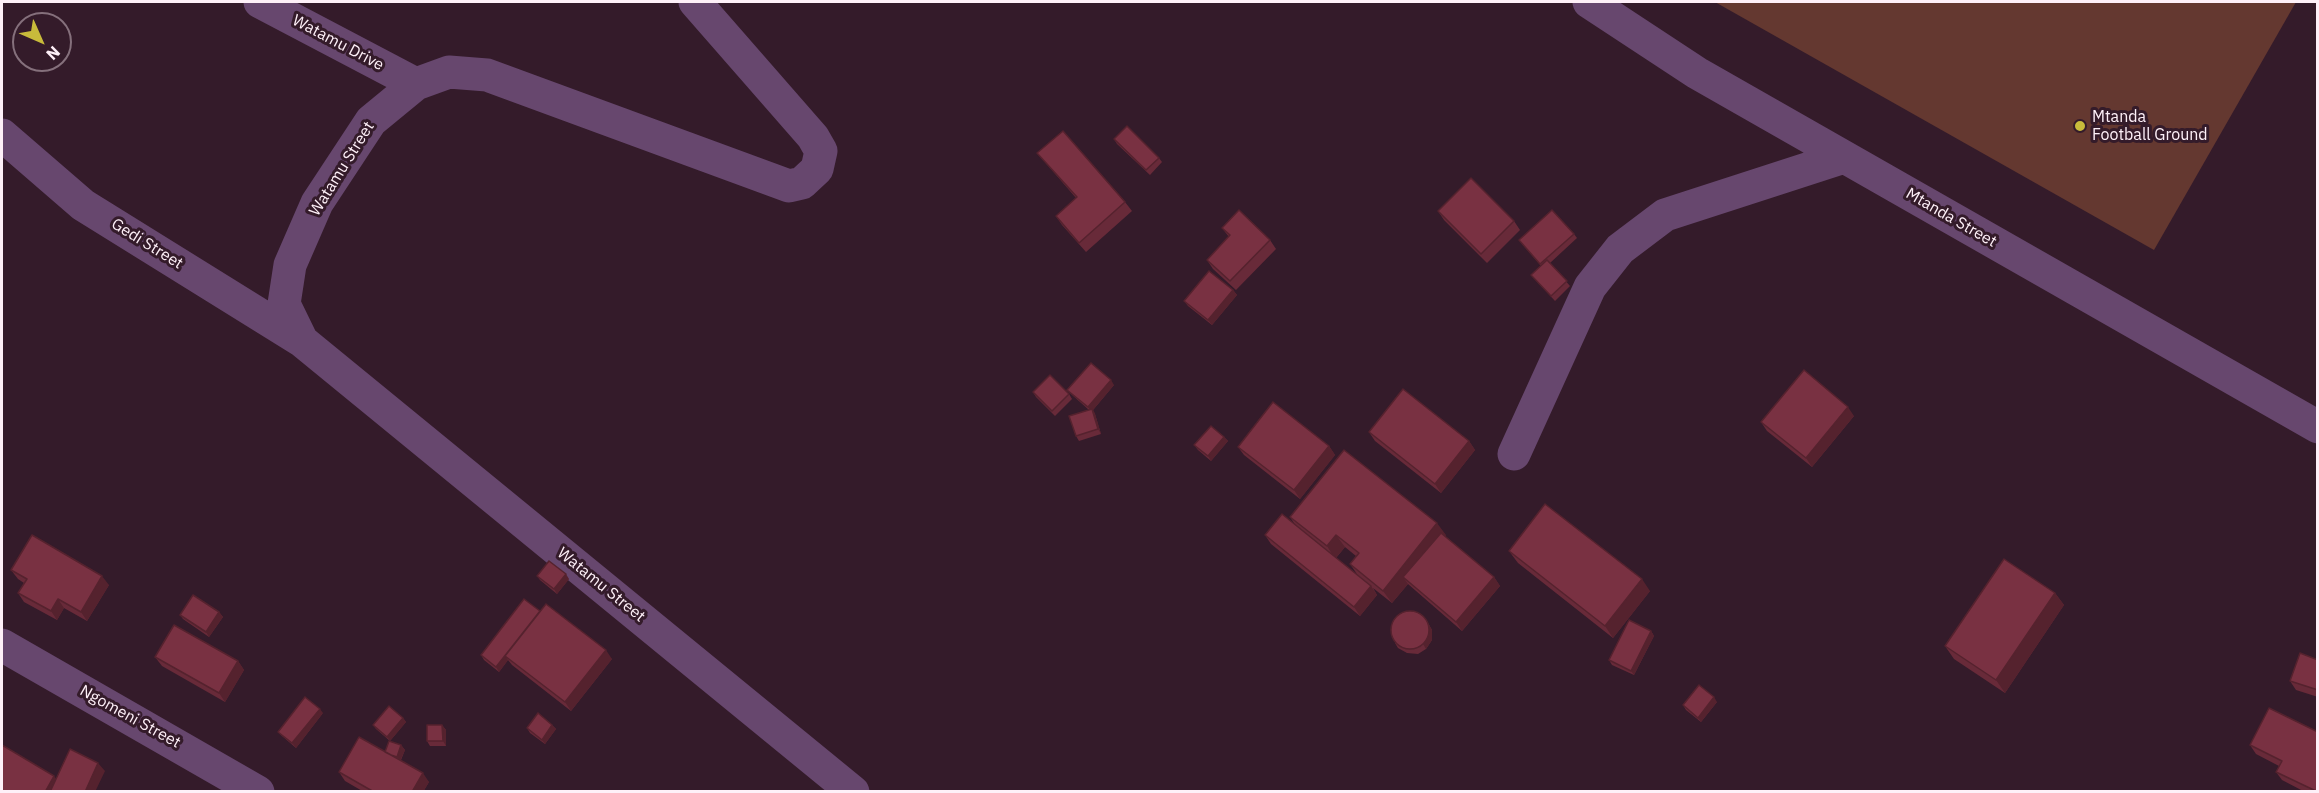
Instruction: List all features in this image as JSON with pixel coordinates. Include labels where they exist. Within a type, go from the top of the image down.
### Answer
[{"type":"street","name":"Watamu Drive","points":[[260,2],[416,84]]},
{"type":"street","name":"Watamu Street","points":[[695,2],[813,137],[821,151],[817,169],[802,183],[789,186],[488,75],[449,72],[416,84],[371,120],[317,203],[290,265],[285,304],[302,340],[853,792]]},
{"type":"street","name":"Mtanda Street","points":[[1589,2],[1697,73],[2318,427]]},
{"type":"street","name":"Gedi Street","points":[[2,135],[83,205],[302,340]]},
{"type":"street","points":[[1514,454],[1590,286],[1620,249],[1665,215],[1844,157]]},
{"type":"street","name":"Ngomeni Street","points":[[2,645],[258,792]]},
{"type":"shaded area","name":"Mtanda Football Ground","points":[[1715,2],[2296,2],[2154,250]]},
{"type":"building","points":[[1127,126],[1159,158],[1146,170],[1114,139]]},
{"type":"building","points":[[1063,131],[1125,202],[1079,243],[1056,216],[1077,197],[1037,153]]},
{"type":"building","points":[[1471,178],[1514,221],[1481,254],[1438,211]]},
{"type":"building","points":[[1239,210],[1270,240],[1230,281],[1207,260],[1230,235],[1222,228]]},
{"type":"building","points":[[1552,210],[1574,234],[1540,264],[1519,240]]},
{"type":"building","points":[[1547,260],[1567,281],[1551,296],[1531,275]]},
{"type":"building","points":[[1209,271],[1233,290],[1208,320],[1184,301]]},
{"type":"building","points":[[1091,363],[1111,380],[1088,407],[1067,390]]},
{"type":"building","points":[[1804,370],[1848,407],[1806,458],[1761,422]]},
{"type":"building","points":[[1050,375],[1069,394],[1052,411],[1033,392]]},
{"type":"building","points":[[1403,389],[1469,441],[1435,484],[1369,432]]},
{"type":"building","points":[[1273,402],[1329,446],[1294,490],[1238,447]]},
{"type":"building","points":[[1092,409],[1098,429],[1076,436],[1069,416]]},
{"type":"building","points":[[1211,426],[1224,437],[1208,456],[1194,445]]},
{"type":"building","points":[[1344,450],[1437,523],[1383,591],[1350,564],[1359,553],[1336,535],[1327,546],[1290,517]]},
{"type":"building","points":[[1545,504],[1642,579],[1605,626],[1509,551]]},
{"type":"building","points":[[1282,514],[1371,586],[1354,607],[1265,535]]},
{"type":"building","points":[[1441,533],[1494,577],[1456,622],[1403,577]]},
{"type":"building","points":[[32,535],[102,576],[81,612],[58,599],[51,611],[18,593],[27,579],[11,570]]},
{"type":"building","points":[[2004,559],[2055,593],[1996,680],[1945,646]]},
{"type":"building","points":[[549,561],[566,574],[554,589],[537,576]]},
{"type":"building","points":[[193,595],[219,612],[206,632],[180,615]]},
{"type":"building","points":[[524,599],[540,611],[496,667],[481,655]]},
{"type":"building","points":[[546,604],[606,650],[565,702],[505,656]]},
{"type":"building","points":[[1410,611],[1417,612],[1423,617],[1428,623],[1428,637],[1423,643],[1417,648],[1410,649],[1403,648],[1397,643],[1392,637],[1391,630],[1392,623],[1397,617],[1403,612]]},
{"type":"building","points":[[1629,620],[1651,631],[1631,671],[1609,660]]},
{"type":"building","points":[[174,625],[238,661],[219,693],[155,657]]},
{"type":"building","points":[[2300,653],[2318,660],[2318,690],[2290,681]]},
{"type":"building","points":[[1699,685],[1714,697],[1698,718],[1683,705]]},
{"type":"building","points":[[305,697],[320,709],[292,743],[278,732]]},
{"type":"building","points":[[389,706],[403,718],[387,737],[373,725]]},
{"type":"building","points":[[2269,708],[2318,732],[2318,792],[2276,772],[2282,761],[2250,745]]},
{"type":"building","points":[[538,713],[552,725],[542,740],[527,728]]},
{"type":"building","points":[[427,725],[442,725],[443,741],[427,741]]},
{"type":"building","points":[[359,737],[423,773],[412,792],[374,792],[339,772]]},
{"type":"building","points":[[389,741],[401,745],[397,757],[385,752]]},
{"type":"building","points":[[2,745],[54,776],[45,792],[5,792],[2,790]]},
{"type":"building","points":[[70,749],[98,763],[85,792],[50,792]]},
{"type":"place","name":"Mtanda Football Ground","points":[[2080,126]]}]
